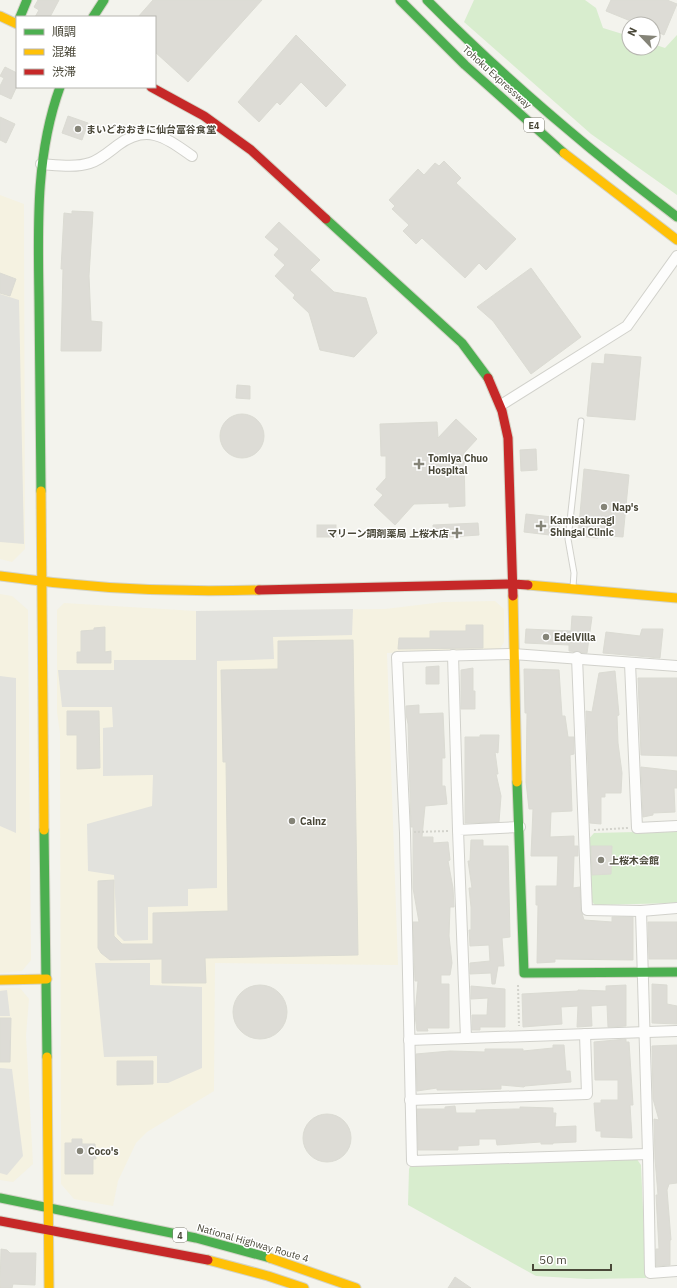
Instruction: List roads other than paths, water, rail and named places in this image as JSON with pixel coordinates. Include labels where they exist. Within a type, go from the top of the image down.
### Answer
[{"type":"main road","points":[[20,16],[27,0]]},
{"type":"main road","points":[[95,16],[104,0]]},
{"type":"main road","name":"Tohoku Expressway","points":[[400,0],[496,93],[576,162],[677,240]]},
{"type":"main road","name":"Tohoku Expressway","points":[[427,0],[525,94],[588,148],[677,217]]},
{"type":"main road","points":[[0,16],[16,24]]},
{"type":"main road","points":[[49,1288],[38,211],[41,164],[49,122],[60,88]]},
{"type":"main road","points":[[153,88],[185,104],[225,130],[252,150],[462,343],[477,359],[491,381],[501,405],[508,438],[513,584],[513,654],[524,973],[677,972]]},
{"type":"main road","points":[[0,576],[42,582],[197,592],[513,584],[677,598]]},
{"type":"main road","points":[[0,980],[47,979]]},
{"type":"main road","name":"National Highway Route 4","points":[[0,1198],[239,1249],[283,1262],[356,1288]]},
{"type":"main road","name":"4","points":[[0,1221],[165,1252],[281,1284],[304,1288]]},
{"type":"street","points":[[41,164],[69,166],[90,163],[127,138],[141,134],[156,134],[170,141],[192,156]]},
{"type":"street","points":[[501,405],[627,326],[677,256]]},
{"type":"street","points":[[648,1154],[412,1161],[405,833],[397,657],[513,654],[577,657],[630,663],[677,666]]},
{"type":"street","points":[[453,655],[466,1038]]},
{"type":"street","points":[[577,657],[587,910],[641,911],[677,908]]},
{"type":"street","points":[[630,663],[637,828],[677,826]]},
{"type":"street","points":[[458,830],[520,827]]},
{"type":"street","points":[[641,911],[650,1273],[677,1271]]},
{"type":"street","points":[[409,1040],[520,1035],[677,1031]]},
{"type":"street","points":[[410,1100],[587,1094],[585,1034]]},
{"type":"lane","points":[[573,588],[574,573],[568,539],[580,421]]},
{"type":"place","name":"まいどおおきに仙台富谷食堂","points":[[78,129]]},
{"type":"place","name":"Tomiya Chuo Hospital","points":[[419,464]]},
{"type":"place","name":"Nap's","points":[[604,507]]},
{"type":"place","name":"Kamisakuragi Shingai Clinic","points":[[541,526]]},
{"type":"place","name":"マリーン調剤薬局 上桜木店","points":[[457,533]]},
{"type":"place","name":"EdelVilla","points":[[546,637]]},
{"type":"place","name":"Cainz","points":[[292,821]]},
{"type":"place","name":"上桜木会館","points":[[601,860]]},
{"type":"place","name":"Coco's","points":[[80,1151]]}]
